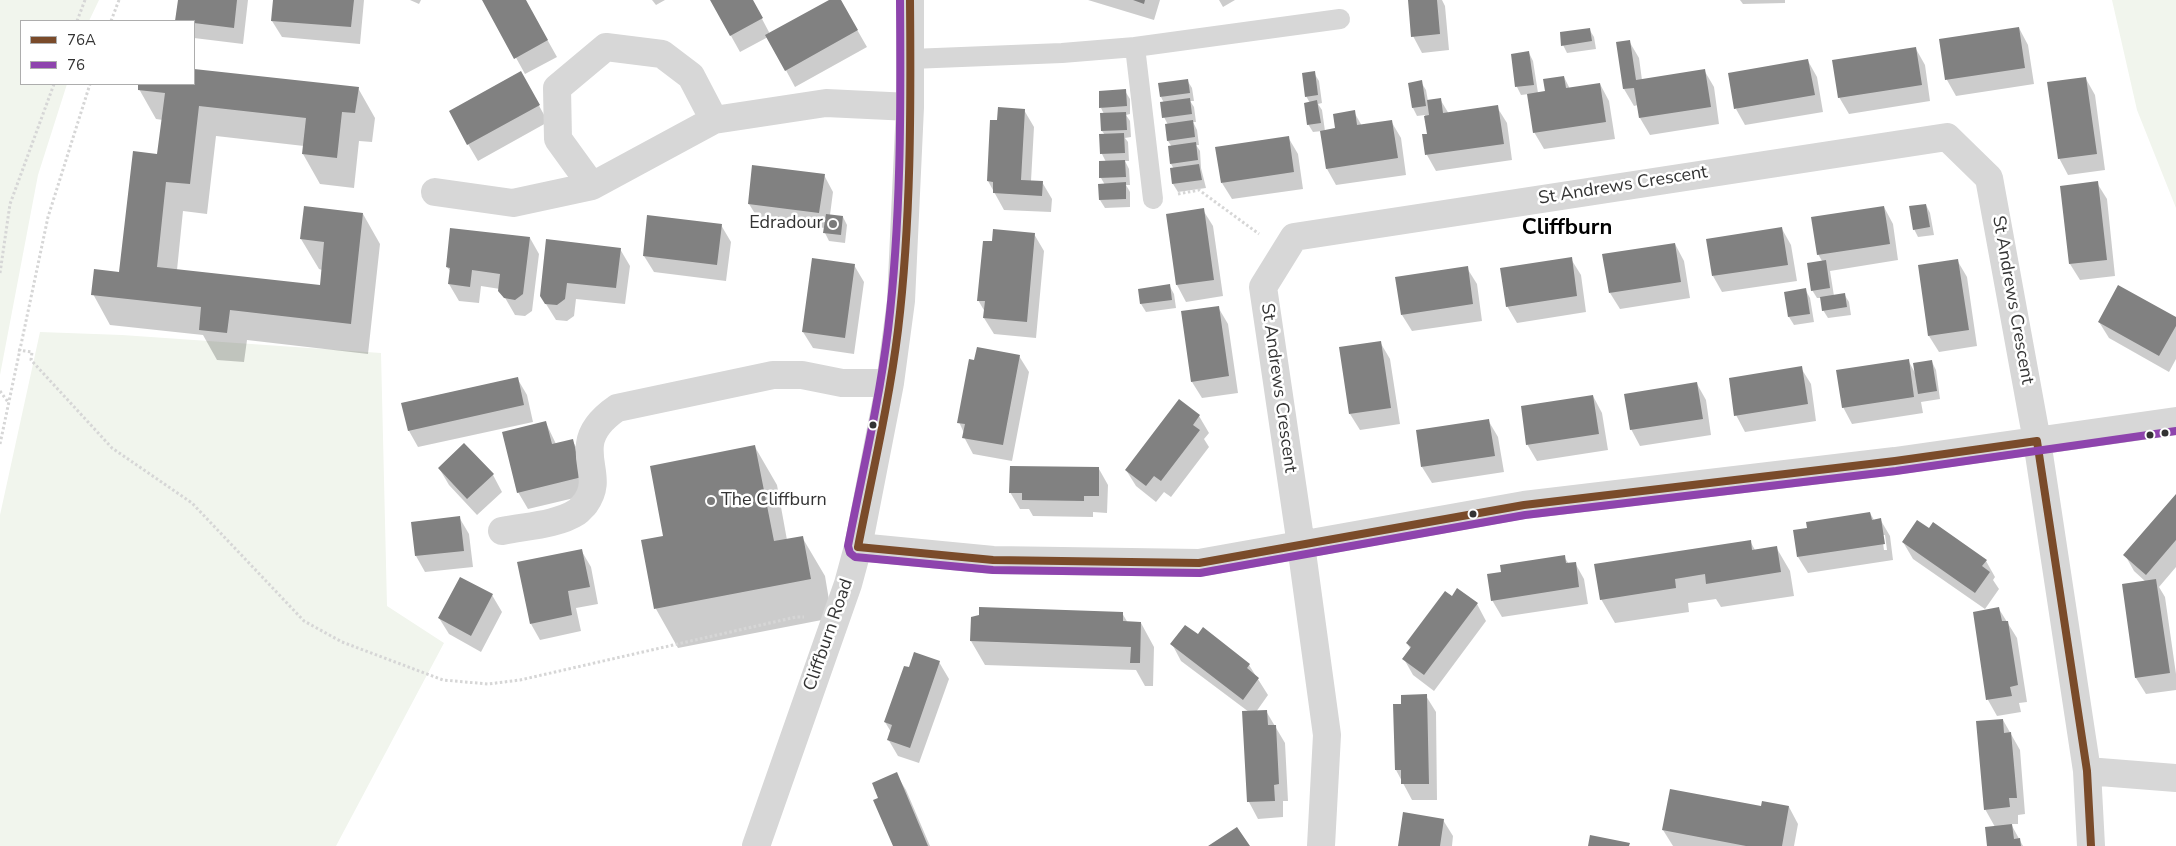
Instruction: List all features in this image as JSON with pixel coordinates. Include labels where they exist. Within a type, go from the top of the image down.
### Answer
[{"type":"street","name":"Cliffburn Road","points":[[756,846],[836,617],[858,547],[890,383],[901,301],[910,107],[910,0]]},
{"type":"street","points":[[592,186],[558,139],[557,88],[606,47],[662,54],[691,76],[714,120]]},
{"type":"street","points":[[434,192],[513,203],[592,186],[714,120],[826,103],[910,107]]},
{"type":"street","name":"St Andrews Crescent","points":[[1321,846],[1326,735],[1301,545],[1263,287],[1294,237],[1947,137],[1989,178],[2038,441]]},
{"type":"street","points":[[502,531],[563,519],[579,511],[590,497],[594,483],[590,444],[594,430],[604,417],[617,408],[773,375],[802,375],[842,383],[890,383]]},
{"type":"street","points":[[858,547],[993,560],[1199,564],[1524,505],[1895,461],[2176,421]]},
{"type":"street","points":[[2038,441],[2087,772],[2091,846]]},
{"type":"street","points":[[2087,772],[2176,778]]},
{"type":"lane","points":[[910,59],[1062,53],[1134,47],[1340,19]]},
{"type":"lane","points":[[1134,47],[1153,199]]},
{"type":"path","points":[[78,20],[85,0]]},
{"type":"path","points":[[111,20],[119,0]]},
{"type":"path","points":[[0,274],[10,204],[54,85]]},
{"type":"path","points":[[0,444],[18,350],[48,217],[90,85]]},
{"type":"path","points":[[1153,199],[1199,190],[1284,253]]},
{"type":"path","points":[[18,350],[32,352],[31,360],[112,448],[192,503],[304,621],[342,642],[443,680],[488,684],[520,680],[796,617],[836,617]]},
{"type":"path","points":[[0,391],[8,402]]},
{"type":"shaded area","points":[[0,0],[99,0],[89,20],[20,20],[20,85],[67,85],[38,175],[0,375]]},
{"type":"shaded area","points":[[2112,0],[2176,0],[2176,208],[2137,110]]},
{"type":"shaded area","points":[[40,332],[122,335],[381,353],[387,606],[444,643],[336,846],[0,846],[0,515]]},
{"type":"building","points":[[178,0],[237,0],[234,28],[195,23],[195,20],[175,20]]},
{"type":"building","points":[[273,0],[354,0],[351,27],[271,21]]},
{"type":"building","points":[[482,0],[526,0],[548,40],[514,59]]},
{"type":"building","points":[[710,0],[753,0],[763,18],[730,36]]},
{"type":"building","points":[[829,0],[841,0],[858,30],[785,71],[765,35]]},
{"type":"building","points":[[1133,0],[1145,0],[1144,4]]},
{"type":"building","points":[[1408,0],[1437,0],[1440,34],[1411,37]]},
{"type":"building","points":[[2019,27],[2025,68],[1945,80],[1939,39]]},
{"type":"building","points":[[1590,28],[1592,41],[1561,46],[1560,32]]},
{"type":"building","points":[[1630,40],[1636,80],[1705,69],[1711,107],[1639,118],[1634,88],[1623,89],[1616,42]]},
{"type":"building","points":[[1916,47],[1922,85],[1838,98],[1832,60]]},
{"type":"building","points":[[1529,51],[1534,85],[1515,87],[1511,54]]},
{"type":"building","points":[[1808,59],[1815,95],[1734,109],[1728,73]]},
{"type":"building","points":[[195,69],[359,87],[355,113],[342,112],[337,158],[302,154],[306,118],[199,106],[190,184],[166,182],[157,267],[320,285],[324,242],[300,239],[304,206],[363,213],[351,324],[230,310],[227,333],[199,330],[201,307],[91,295],[94,269],[119,272],[133,151],[157,154],[165,93],[138,90],[138,85],[195,85]]},
{"type":"building","points":[[521,71],[540,105],[467,145],[449,111]]},
{"type":"building","points":[[1315,71],[1318,95],[1305,97],[1302,73]]},
{"type":"building","points":[[1564,76],[1566,88],[1600,83],[1606,122],[1533,133],[1527,94],[1545,91],[1543,79]]},
{"type":"building","points":[[2086,77],[2097,154],[2058,159],[2047,82]]},
{"type":"building","points":[[1188,79],[1190,93],[1160,97],[1158,83]]},
{"type":"building","points":[[1422,80],[1426,106],[1412,108],[1408,83]]},
{"type":"building","points":[[1126,89],[1127,106],[1099,108],[1099,91]]},
{"type":"building","points":[[1190,98],[1192,114],[1162,118],[1160,102]]},
{"type":"building","points":[[1441,98],[1443,113],[1498,105],[1504,144],[1425,155],[1422,134],[1427,134],[1424,116],[1429,115],[1427,100]]},
{"type":"building","points":[[1317,100],[1321,123],[1307,125],[1304,103]]},
{"type":"building","points":[[998,107],[1025,109],[1021,180],[1043,181],[1042,196],[993,193],[993,182],[987,181],[990,120],[997,120]]},
{"type":"building","points":[[1355,110],[1357,125],[1392,120],[1398,158],[1326,169],[1320,131],[1335,128],[1333,114]]},
{"type":"building","points":[[1126,112],[1127,130],[1101,131],[1100,113]]},
{"type":"building","points":[[1193,120],[1195,137],[1167,141],[1165,124]]},
{"type":"building","points":[[1124,133],[1125,153],[1100,154],[1099,134]]},
{"type":"building","points":[[1289,136],[1294,172],[1221,183],[1215,147]]},
{"type":"building","points":[[1196,142],[1198,160],[1170,164],[1168,146]]},
{"type":"building","points":[[1125,160],[1126,177],[1099,178],[1099,161]]},
{"type":"building","points":[[1199,164],[1202,180],[1172,184],[1170,168]]},
{"type":"building","points":[[752,165],[825,174],[819,213],[748,204]]},
{"type":"building","points":[[2098,181],[2107,260],[2069,264],[2060,186]]},
{"type":"building","points":[[1126,182],[1126,199],[1099,200],[1098,184]]},
{"type":"building","points":[[1926,204],[1930,227],[1913,230],[1909,206]]},
{"type":"building","points":[[1884,206],[1890,244],[1817,255],[1811,217]]},
{"type":"building","points":[[1204,208],[1214,280],[1176,285],[1166,214]]},
{"type":"building","name":"Edradour","points":[[826,214],[843,216],[841,235],[823,233]]},
{"type":"building","points":[[647,215],[722,224],[717,265],[643,256]]},
{"type":"building","points":[[1782,227],[1788,265],[1712,276],[1706,239]]},
{"type":"building","points":[[450,228],[530,237],[523,294],[515,300],[504,298],[498,291],[500,274],[472,270],[470,287],[448,284],[450,268],[446,267]]},
{"type":"building","points":[[993,229],[1035,233],[1027,322],[983,318],[985,301],[977,301],[983,241],[992,241]]},
{"type":"building","points":[[546,239],[621,248],[616,288],[567,283],[565,299],[557,305],[545,304],[540,296]]},
{"type":"building","points":[[1675,243],[1681,282],[1609,293],[1602,254]]},
{"type":"building","points":[[1572,257],[1577,296],[1506,307],[1500,268]]},
{"type":"building","points":[[812,258],[855,264],[845,338],[802,332]]},
{"type":"building","points":[[1958,259],[1969,330],[1928,336],[1918,265]]},
{"type":"building","points":[[1826,260],[1830,288],[1811,291],[1807,263]]},
{"type":"building","points":[[1468,266],[1473,304],[1401,315],[1395,277]]},
{"type":"building","points":[[1170,284],[1172,300],[1140,304],[1138,289]]},
{"type":"building","points":[[2118,285],[2176,317],[2176,326],[2159,356],[2098,322]]},
{"type":"building","points":[[1806,288],[1810,314],[1788,317],[1784,292]]},
{"type":"building","points":[[1845,293],[1847,307],[1822,311],[1820,297]]},
{"type":"building","points":[[1219,306],[1229,376],[1191,382],[1181,311]]},
{"type":"building","points":[[1381,341],[1391,408],[1349,414],[1339,347]]},
{"type":"building","points":[[977,347],[1020,355],[1003,445],[962,438],[965,424],[957,423],[969,359],[974,360]]},
{"type":"building","points":[[1909,359],[1914,397],[1842,408],[1836,370]]},
{"type":"building","points":[[1932,360],[1937,391],[1918,394],[1913,363]]},
{"type":"building","points":[[1802,366],[1808,404],[1734,416],[1729,378]]},
{"type":"building","points":[[518,377],[524,405],[408,431],[401,403]]},
{"type":"building","points":[[1697,382],[1703,419],[1630,430],[1624,394]]},
{"type":"building","points":[[1593,395],[1599,434],[1526,445],[1521,406]]},
{"type":"building","points":[[1179,399],[1200,415],[1193,425],[1200,430],[1161,481],[1154,476],[1146,486],[1125,470]]},
{"type":"building","points":[[1489,419],[1495,456],[1421,467],[1416,430]]},
{"type":"building","points":[[546,421],[552,444],[573,439],[582,477],[517,493],[502,432]]},
{"type":"building","points":[[464,443],[494,474],[467,499],[438,468]]},
{"type":"building","name":"The Cliffburn","points":[[755,445],[774,541],[803,536],[811,579],[654,609],[641,540],[663,536],[650,466]]},
{"type":"building","points":[[1010,466],[1099,467],[1099,496],[1084,496],[1084,501],[1022,500],[1022,493],[1009,493]]},
{"type":"building","points":[[2176,494],[2176,540],[2146,575],[2123,555]]},
{"type":"building","points":[[1870,512],[1872,520],[1881,518],[1885,544],[1797,557],[1793,530],[1807,528],[1806,522]]},
{"type":"building","points":[[460,516],[464,551],[415,556],[411,522]]},
{"type":"building","points":[[1917,520],[1929,528],[1933,522],[1987,560],[1982,566],[1990,572],[1975,593],[1902,542]]},
{"type":"building","points":[[1751,540],[1752,550],[1777,546],[1781,572],[1706,584],[1705,574],[1675,579],[1676,588],[1600,600],[1594,564]]},
{"type":"building","points":[[582,549],[590,587],[568,591],[572,615],[530,624],[517,562]]},
{"type":"building","points":[[1565,555],[1566,563],[1576,562],[1579,587],[1491,601],[1487,574],[1501,572],[1500,565]]},
{"type":"building","points":[[460,577],[493,594],[471,636],[438,618]]},
{"type":"building","points":[[2156,579],[2170,673],[2135,678],[2122,584]]},
{"type":"building","points":[[1457,588],[1478,603],[1424,675],[1402,659],[1411,647],[1406,643],[1445,591],[1452,596]]},
{"type":"building","points":[[979,607],[1123,612],[1123,621],[1141,622],[1140,663],[1130,663],[1131,647],[970,641],[971,617],[979,615]]},
{"type":"building","points":[[1999,607],[2002,621],[2008,621],[2018,685],[2010,687],[2012,696],[1986,700],[1973,612]]},
{"type":"building","points":[[1185,625],[1198,634],[1203,627],[1250,664],[1247,668],[1259,678],[1243,700],[1170,644]]},
{"type":"building","points":[[914,652],[940,661],[910,748],[887,740],[892,725],[884,722],[904,666],[909,667]]},
{"type":"building","points":[[1427,694],[1429,784],[1401,784],[1401,770],[1395,770],[1393,704],[1401,704],[1401,695]]},
{"type":"building","points":[[1267,710],[1268,725],[1276,725],[1279,784],[1274,785],[1275,801],[1247,802],[1242,711]]},
{"type":"building","points":[[2003,719],[2004,733],[2011,732],[2017,798],[2009,798],[2010,807],[1984,810],[1976,721]]},
{"type":"building","points":[[897,772],[928,846],[893,846],[873,800],[878,798],[872,783]]},
{"type":"building","points":[[1670,789],[1761,806],[1762,801],[1789,806],[1782,846],[1746,846],[1662,830]]},
{"type":"building","points":[[1403,812],[1444,819],[1440,846],[1398,846]]},
{"type":"building","points":[[2012,824],[2014,839],[2020,838],[2021,846],[1987,846],[1985,827]]},
{"type":"building","points":[[1237,827],[1250,846],[1208,846]]},
{"type":"building","points":[[1590,835],[1630,843],[1629,846],[1588,846]]},
{"type":"transit line","name":"76","points":[[900,0],[899,165],[896,248],[888,330],[880,384],[848,546],[850,553],[855,557],[993,570],[1200,573],[1525,515],[1896,471],[2176,431]]},
{"type":"transit line","name":"76A","points":[[910,0],[909,165],[906,248],[898,330],[890,385],[858,547],[993,560],[1199,563],[1524,505],[1895,461],[2037,441],[2087,771],[2091,846]]},
{"type":"place","name":"Edradour","points":[[833,224]]},
{"type":"place","name":"The Cliffburn","points":[[711,501]]},
{"type":"district","name":"Cliffburn","points":[[1567,229]]}]
